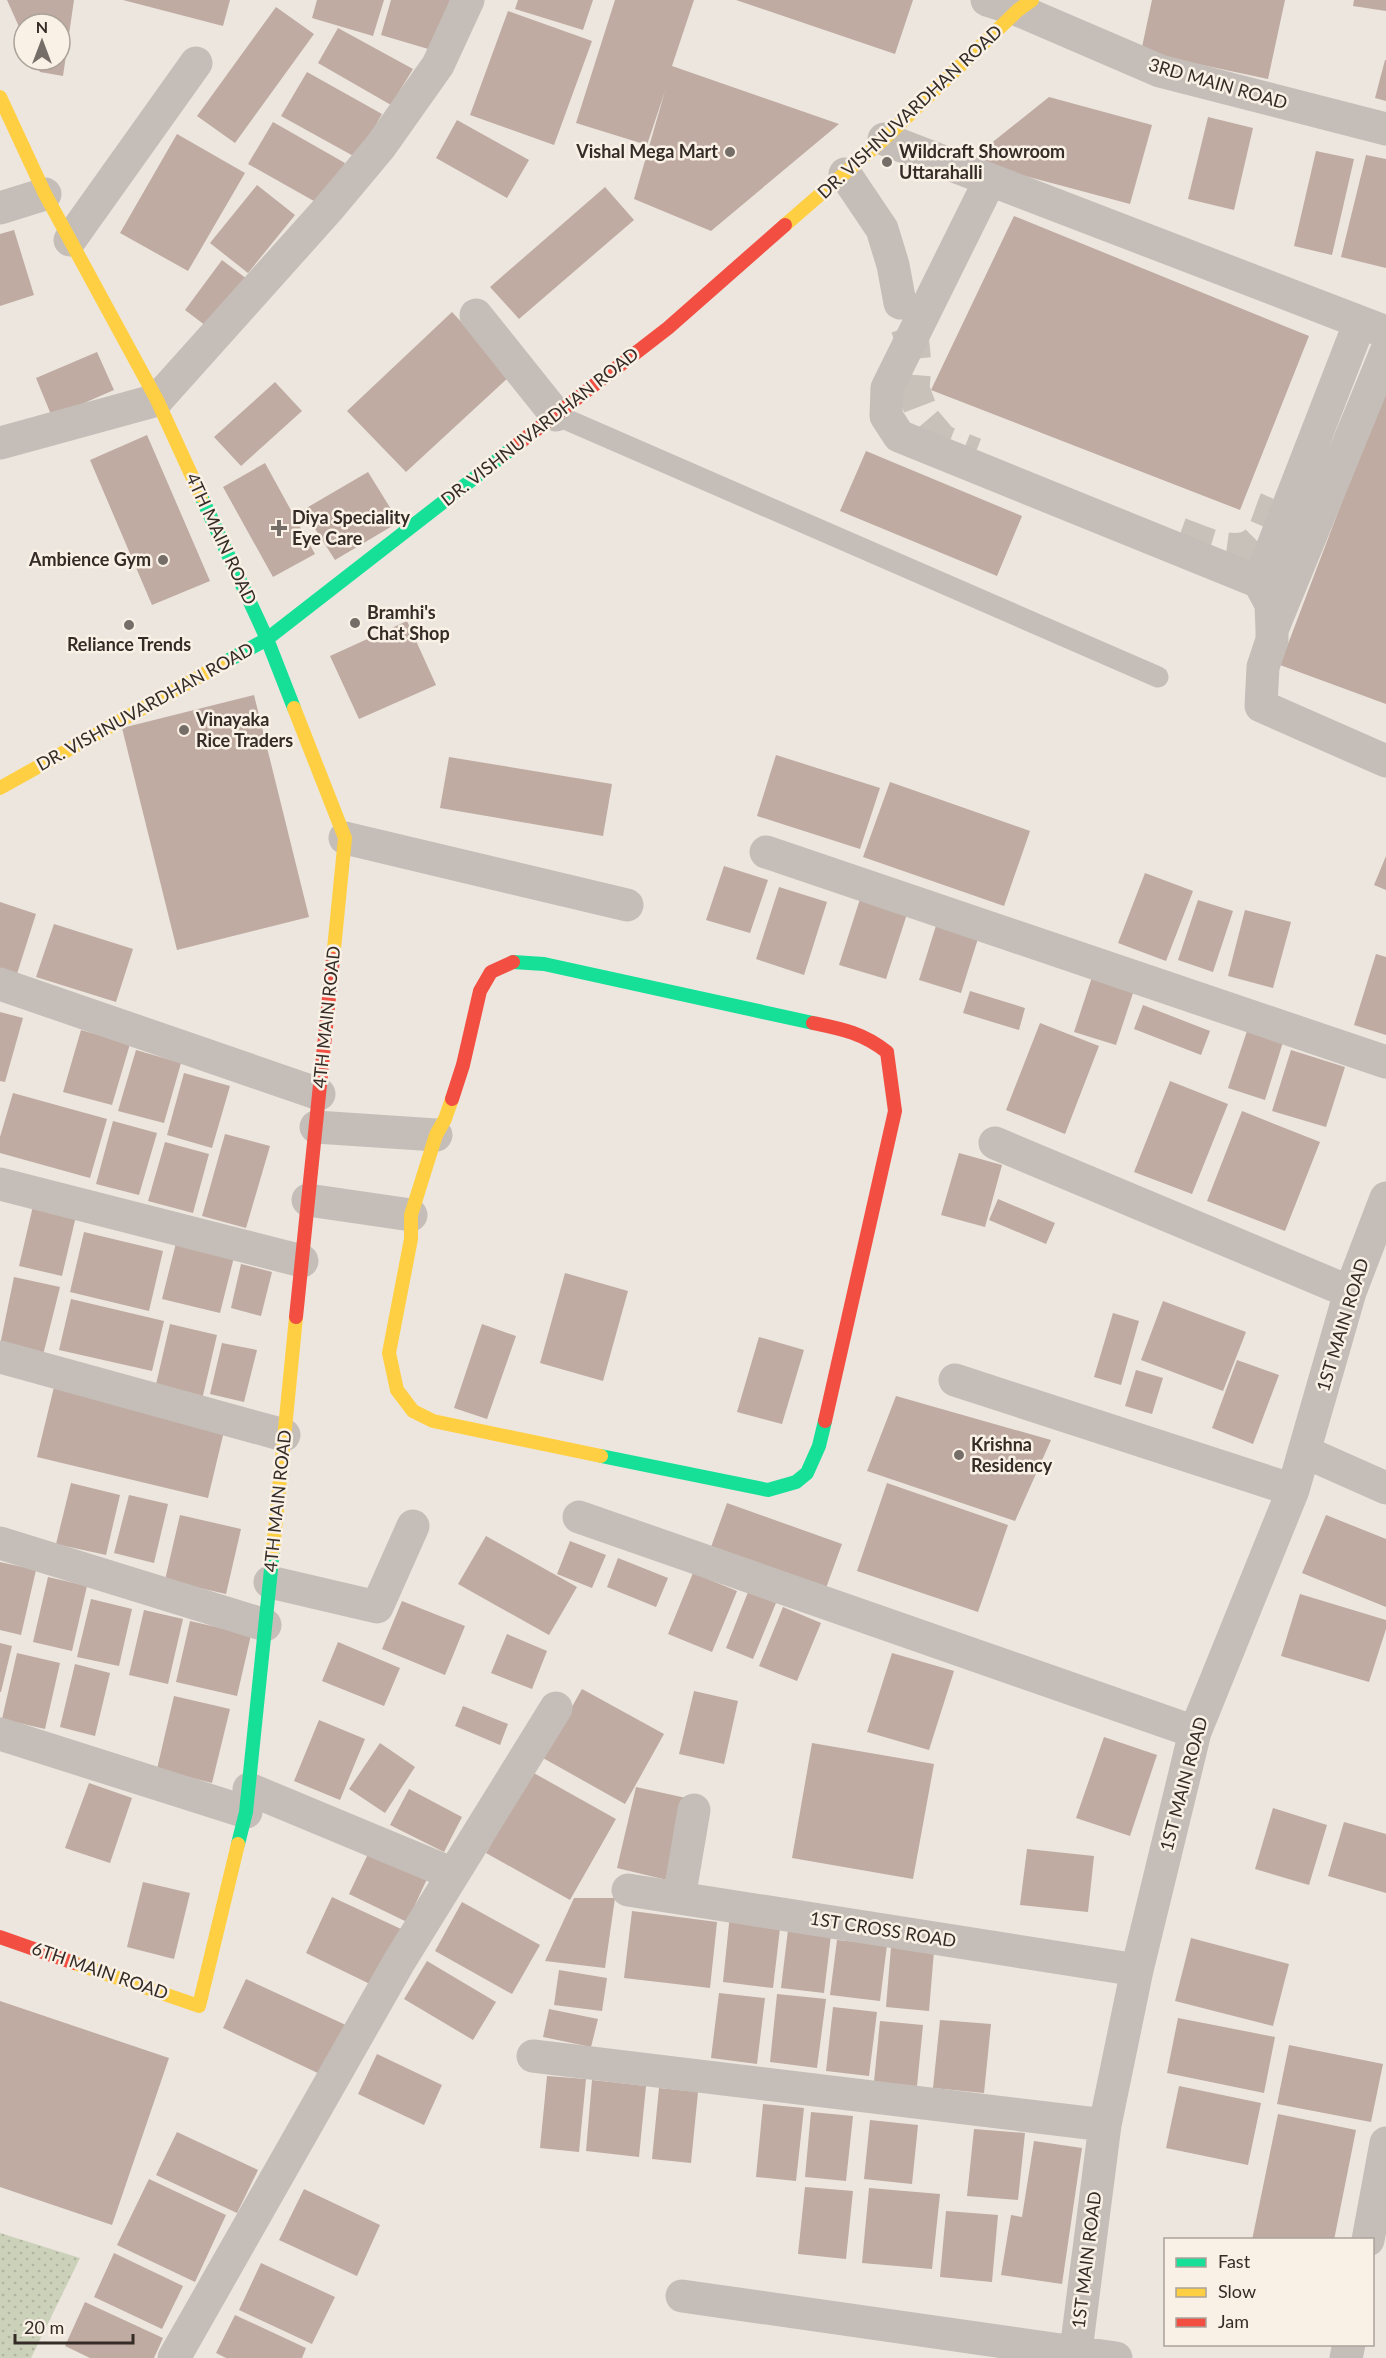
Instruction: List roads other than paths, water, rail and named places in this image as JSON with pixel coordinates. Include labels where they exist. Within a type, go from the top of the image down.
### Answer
[{"type":"street","points":[[0,443],[157,400],[329,208],[380,147],[438,65],[468,0]]},
{"type":"street","name":"3RD MAIN ROAD","points":[[987,0],[1025,5],[1160,71],[1386,129]]},
{"type":"street","name":"DR. VISHNUVARDHAN ROAD","points":[[0,788],[267,639],[668,328],[884,139],[1025,5]]},
{"type":"street","points":[[70,240],[195,63]]},
{"type":"street","name":"4TH MAIN ROAD","points":[[0,96],[45,194],[157,400],[267,639],[345,838],[248,1800],[199,2006]]},
{"type":"street","points":[[884,139],[1373,327],[1259,582]]},
{"type":"street","points":[[845,174],[882,229],[893,265],[900,303]]},
{"type":"street","points":[[990,180],[887,388],[886,416],[899,436],[1259,582],[1271,604],[1272,630],[1272,640],[1263,667],[1261,706],[1386,762]]},
{"type":"street","points":[[0,208],[45,194]]},
{"type":"street","points":[[476,315],[556,415]]},
{"type":"street","points":[[1272,630],[1386,352]]},
{"type":"street","points":[[345,838],[627,905]]},
{"type":"street","points":[[766,852],[1386,1062]]},
{"type":"street","points":[[513,962],[544,964],[850,1031],[871,1038],[887,1052],[895,1111],[819,1446],[812,1468],[796,1484],[768,1490],[433,1421],[413,1411],[397,1390],[389,1353],[411,1239],[411,1215],[436,1135],[446,1119],[463,1065],[480,991],[491,972],[513,962]]},
{"type":"street","points":[[0,984],[319,1094]]},
{"type":"street","points":[[316,1127],[436,1135]]},
{"type":"street","points":[[995,1143],[1350,1292]]},
{"type":"street","points":[[0,1184],[302,1261]]},
{"type":"street","name":"1ST MAIN ROAD","points":[[1075,2356],[1105,2126],[1137,1970],[1195,1732],[1293,1490],[1350,1292],[1386,1198]]},
{"type":"street","points":[[308,1200],[411,1215]]},
{"type":"street","points":[[0,1357],[284,1435]]},
{"type":"street","points":[[955,1380],[1293,1490]]},
{"type":"street","points":[[1305,1452],[1386,1488]]},
{"type":"street","points":[[579,1517],[1195,1732]]},
{"type":"street","points":[[270,1582],[377,1607],[413,1526]]},
{"type":"street","points":[[0,1543],[265,1625]]},
{"type":"street","points":[[174,2358],[399,1962],[556,1708]]},
{"type":"street","points":[[0,1734],[248,1800],[453,1874]]},
{"type":"street","points":[[679,1898],[694,1810]]},
{"type":"street","name":"1ST CROSS ROAD","points":[[628,1890],[1137,1970]]},
{"type":"street","name":"6TH MAIN ROAD","points":[[0,1937],[199,2006]]},
{"type":"street","points":[[533,2056],[1105,2126]]},
{"type":"street","points":[[1368,2238],[1386,2143]]},
{"type":"street","points":[[682,2296],[1075,2356],[1116,2358]]},
{"type":"lane","points":[[556,415],[1158,677]]},
{"type":"tunnel","points":[[907,327],[913,344],[915,365],[913,389],[925,421],[942,441],[975,454]]},
{"type":"tunnel","points":[[1180,534],[1223,548],[1234,550],[1245,548],[1254,544],[1262,535],[1276,500]]},
{"type":"place","name":"Vishal Mega Mart","points":[[730,152]]},
{"type":"place","name":"Wildcraft Showroom Uttarahalli","points":[[887,162]]},
{"type":"place","name":"Diya Speciality Eye Care","points":[[279,528]]},
{"type":"place","name":"Ambience Gym","points":[[163,560]]},
{"type":"place","name":"Bramhi's Chat Shop","points":[[355,623]]},
{"type":"place","name":"Reliance Trends","points":[[129,625]]},
{"type":"place","name":"Vinayaka Rice Traders","points":[[184,730]]},
{"type":"place","name":"Krishna Residency","points":[[959,1455]]}]
